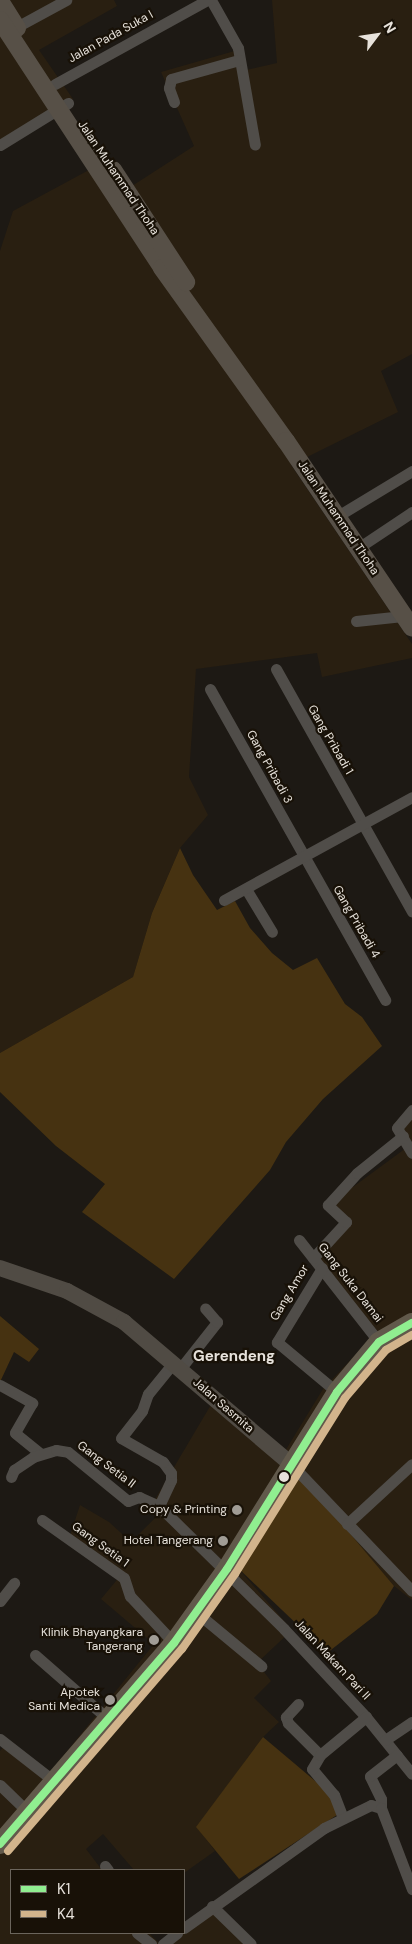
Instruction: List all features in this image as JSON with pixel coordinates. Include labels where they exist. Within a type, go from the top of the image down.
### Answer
[{"type":"highway","points":[[0,1844],[174,1642],[227,1569],[337,1392],[379,1342],[412,1323]]},
{"type":"main road","name":"Jalan Muhammad Thoha","points":[[0,1],[8,26],[63,106],[193,313],[228,359],[408,622]]},
{"type":"main road","name":"Jalan Muhammad Thoha","points":[[8,26],[55,84],[63,106]]},
{"type":"street","points":[[8,26],[66,0]]},
{"type":"street","points":[[209,0],[232,34],[239,60],[255,145]]},
{"type":"street","name":"Jalan Pada Suka I","points":[[55,84],[209,0]]},
{"type":"street","points":[[174,102],[169,88],[170,79],[239,60]]},
{"type":"street","points":[[0,145],[63,106]]},
{"type":"street","points":[[336,517],[412,471]]},
{"type":"street","points":[[358,548],[412,512]]},
{"type":"street","points":[[356,621],[408,622]]},
{"type":"street","name":"Gang Pribadi 1","points":[[276,669],[412,911]]},
{"type":"street","name":"Gang Pribadi 3","points":[[210,689],[304,858]]},
{"type":"street","points":[[224,900],[304,858],[412,797]]},
{"type":"street","name":"Gang Pribadi 4","points":[[304,858],[385,1000]]},
{"type":"street","points":[[246,889],[272,932]]},
{"type":"street","points":[[412,1110],[398,1125],[412,1153]]},
{"type":"street","points":[[313,1258],[346,1222],[328,1205],[358,1173],[403,1136]]},
{"type":"street","name":"Gang Suka Damai","points":[[299,1240],[379,1342]]},
{"type":"street","name":"Jalan Sasmita","points":[[0,1268],[105,1308],[291,1464],[412,1591]]},
{"type":"street","name":"Gang Amor","points":[[322,1268],[277,1342],[337,1392]]},
{"type":"street","points":[[159,1506],[171,1480],[171,1473],[163,1462],[121,1438],[142,1411],[148,1394],[217,1322],[205,1308]]},
{"type":"street","points":[[0,1386],[32,1403],[15,1433],[41,1454]]},
{"type":"street","name":"Gang Setia II","points":[[11,1477],[14,1470],[41,1454],[56,1450],[68,1452],[128,1501],[139,1497],[159,1506],[227,1569]]},
{"type":"street","points":[[347,1524],[412,1464]]},
{"type":"street","name":"Gang Setia 1","points":[[42,1520],[124,1578],[130,1596],[174,1642]]},
{"type":"street","name":"Jalan Makam Pari II","points":[[227,1569],[366,1717],[412,1774]]},
{"type":"street","points":[[0,1601],[14,1583]]},
{"type":"street","points":[[196,1612],[262,1666]]},
{"type":"street","points":[[35,1655],[108,1718]]},
{"type":"street","points":[[298,1704],[286,1718],[288,1723],[320,1755]]},
{"type":"street","points":[[344,1818],[334,1795],[312,1770],[320,1755],[366,1717]]},
{"type":"street","points":[[385,1740],[412,1722]]},
{"type":"street","points":[[0,1739],[54,1781]]},
{"type":"street","points":[[397,1755],[370,1776],[381,1799],[381,1808],[412,1889]]},
{"type":"street","points":[[0,1785],[28,1812]]},
{"type":"street","points":[[185,1927],[212,1906],[324,1828],[371,1805],[381,1808]]},
{"type":"street","points":[[212,1906],[251,1944]]},
{"type":"street","points":[[138,1934],[151,1944]]},
{"type":"street","points":[[163,1944],[177,1934]]},
{"type":"shaded area","points":[[0,0],[114,0],[117,6],[39,50],[73,99],[0,146]]},
{"type":"shaded area","points":[[272,0],[412,0],[412,354],[381,371],[398,412],[291,465],[412,644],[412,658],[322,677],[317,653],[196,669],[189,777],[208,815],[180,848],[152,913],[133,977],[0,1053],[0,251],[13,211],[113,157],[132,186],[194,146],[161,72],[238,50],[242,71],[277,63]]},
{"type":"shaded area","points":[[180,848],[193,875],[217,910],[235,901],[250,928],[272,953],[293,970],[317,958],[345,1004],[362,1017],[382,1046],[323,1099],[286,1142],[270,1170],[174,1279],[82,1212],[105,1184],[56,1146],[0,1092],[0,1053],[133,977],[152,913]]},
{"type":"shaded area","points":[[412,1104],[412,1600],[394,1586],[301,1476],[238,1568],[292,1630],[257,1663],[271,1681],[254,1698],[279,1722],[263,1737],[197,1827],[215,1851],[185,1872],[185,1869],[133,1869],[103,1834],[86,1849],[101,1869],[10,1869],[10,1934],[150,1934],[160,1944],[0,1944],[0,1751],[7,1743],[46,1777],[154,1644],[101,1599],[121,1575],[69,1539],[80,1505],[109,1522],[131,1542],[161,1512],[151,1506],[212,1403],[282,1456],[323,1389],[375,1334],[315,1258],[349,1225],[330,1205],[347,1183],[353,1187],[406,1148],[394,1124]]},
{"type":"shaded area","points":[[0,1316],[39,1349],[29,1362],[14,1352],[0,1382]]},
{"type":"shaded area","points":[[301,1475],[394,1586],[377,1614],[327,1653],[238,1568]]},
{"type":"shaded area","points":[[263,1737],[333,1796],[337,1815],[239,1879],[196,1827]]},
{"type":"shaded area","points":[[205,1907],[245,1944],[172,1944],[181,1934],[185,1934],[185,1929]]},
{"type":"transit line","name":"K1","points":[[0,1844],[174,1643],[227,1569],[337,1392],[379,1342],[412,1323]]},
{"type":"transit line","name":"K4","points":[[8,1851],[182,1649],[235,1574],[345,1398],[386,1350],[412,1335]]},
{"type":"place","name":"Copy & Printing","points":[[237,1510]]},
{"type":"place","name":"Hotel Tangerang","points":[[223,1541]]},
{"type":"place","name":"Klinik Bhayangkara Tangerang","points":[[154,1640]]},
{"type":"place","name":"Apotek Santi Medica","points":[[110,1700]]},
{"type":"district","name":"Gerendeng","points":[[234,1357]]}]
